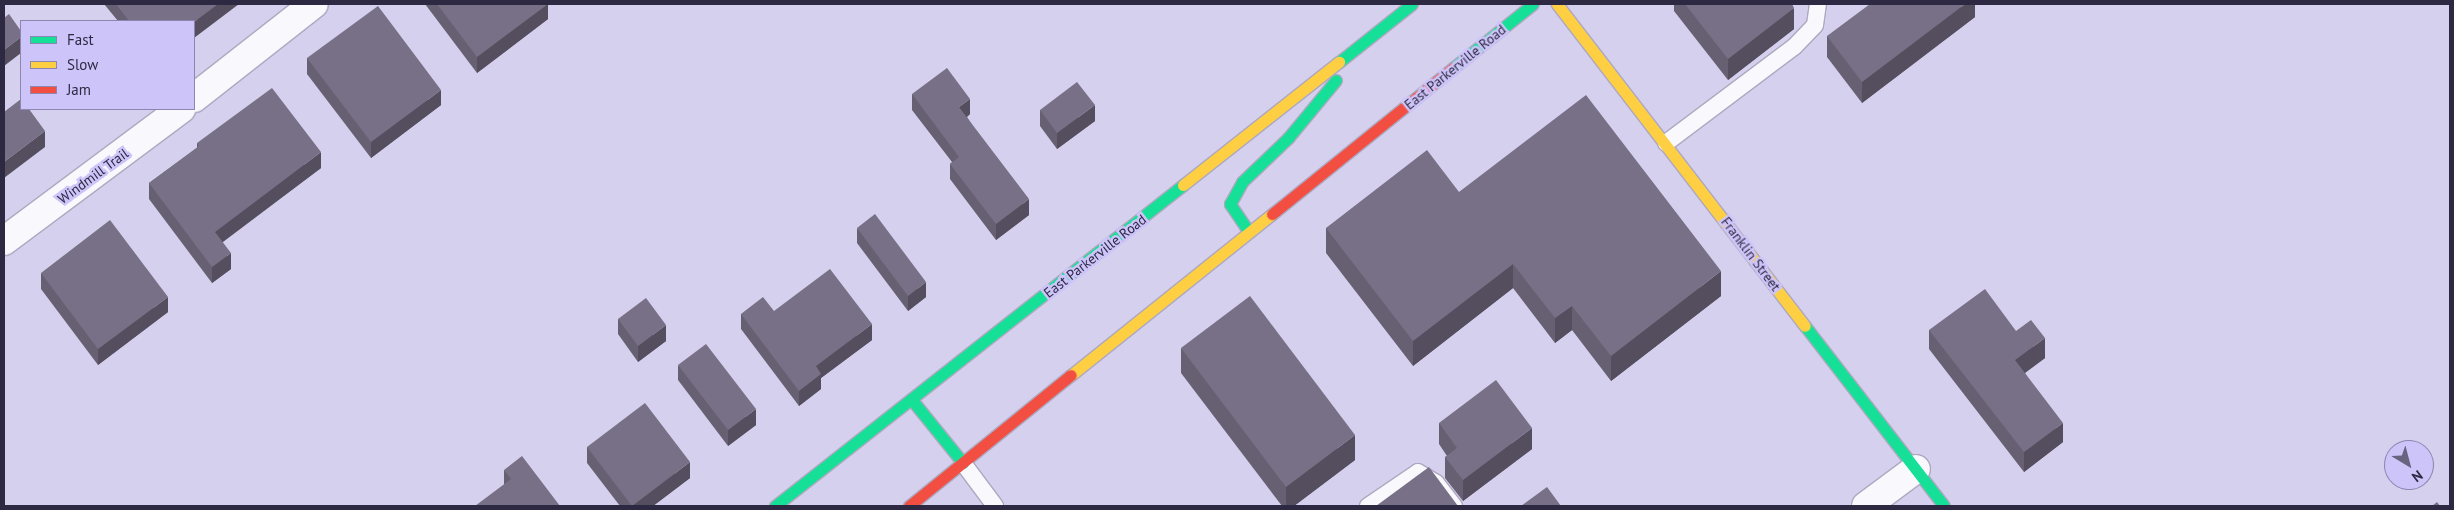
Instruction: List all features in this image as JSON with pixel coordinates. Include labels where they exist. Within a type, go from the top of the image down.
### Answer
[{"type":"main road","name":"East Parkerville Road","points":[[775,506],[912,400],[1412,4]]},
{"type":"main road","name":"East Parkerville Road","points":[[910,506],[1533,4]]},
{"type":"main road","name":"Franklin Street","points":[[1557,4],[1944,506]]},
{"type":"main road","points":[[1249,232],[1230,204],[1242,182],[1288,138],[1384,26]]},
{"type":"main road","points":[[912,400],[963,464]]},
{"type":"street","points":[[195,97],[314,4]]},
{"type":"street","name":"Windmill Trail","points":[[4,241],[180,110]]},
{"type":"street","points":[[1866,506],[1916,469]]},
{"type":"lane","points":[[1666,143],[1794,47],[1815,26],[1818,4]]},
{"type":"lane","points":[[963,464],[995,506]]},
{"type":"lane","points":[[1368,506],[1418,472],[1436,483],[1454,506]]},
{"type":"building","points":[[116,4],[218,4],[195,21],[128,20]]},
{"type":"building","points":[[437,4],[548,4],[477,57]]},
{"type":"building","points":[[1685,4],[1792,4],[1794,8],[1728,59]]},
{"type":"building","points":[[1870,4],[1965,4],[1862,82],[1827,36]]},
{"type":"building","points":[[378,6],[441,90],[371,142],[307,58]]},
{"type":"building","points":[[9,14],[20,30],[20,38],[4,50],[4,18]]},
{"type":"building","points":[[947,68],[970,99],[959,107],[1029,199],[996,224],[950,164],[959,157],[912,94]]},
{"type":"building","points":[[1077,82],[1095,105],[1057,133],[1040,110]]},
{"type":"building","points":[[272,88],[321,152],[215,232],[231,253],[212,267],[149,183],[199,146],[197,143]]},
{"type":"building","points":[[1586,95],[1721,271],[1611,356],[1572,306],[1555,318],[1513,264],[1413,341],[1326,228],[1427,150],[1459,192]]},
{"type":"building","points":[[20,100],[20,110],[30,110],[45,131],[4,162],[4,112]]},
{"type":"building","points":[[875,214],[926,282],[908,296],[857,228]]},
{"type":"building","points":[[110,220],[168,297],[98,349],[41,273]]},
{"type":"building","points":[[830,269],[872,324],[816,366],[821,374],[799,391],[741,314],[763,297],[774,311]]},
{"type":"building","points":[[1985,289],[2016,331],[2031,320],[2045,338],[2015,360],[2063,423],[2024,452],[1929,330]]},
{"type":"building","points":[[1250,296],[1355,435],[1286,487],[1181,348]]},
{"type":"building","points":[[646,298],[666,325],[638,346],[618,319]]},
{"type":"building","points":[[706,344],[756,409],[728,430],[678,365]]},
{"type":"building","points":[[1496,380],[1532,428],[1463,480],[1445,457],[1457,448],[1439,423]]},
{"type":"building","points":[[645,403],[690,462],[632,506],[587,447]]},
{"type":"building","points":[[522,456],[560,506],[475,506],[511,479],[504,470]]},
{"type":"building","points":[[1429,467],[1458,506],[1376,506]]},
{"type":"building","points":[[1547,487],[1561,506],[1521,506]]},
{"type":"building","points":[[2437,502],[2440,506],[2432,506]]},
{"type":"traffic: fast","points":[[1339,62],[1412,4]]},
{"type":"traffic: fast","points":[[1453,68],[1533,4]]},
{"type":"traffic: fast","points":[[1249,232],[1230,204],[1242,182],[1288,138],[1336,80]]},
{"type":"traffic: fast","points":[[775,506],[1183,185]]},
{"type":"traffic: fast","points":[[1805,326],[1944,506]]},
{"type":"traffic: fast","points":[[912,400],[963,463]]},
{"type":"traffic: slow","points":[[1557,4],[1805,326]]},
{"type":"traffic: slow","points":[[1183,185],[1339,62]]},
{"type":"traffic: slow","points":[[1071,375],[1272,214]]},
{"type":"traffic: jam","points":[[1272,214],[1453,68]]},
{"type":"traffic: jam","points":[[909,506],[1071,375]]}]
